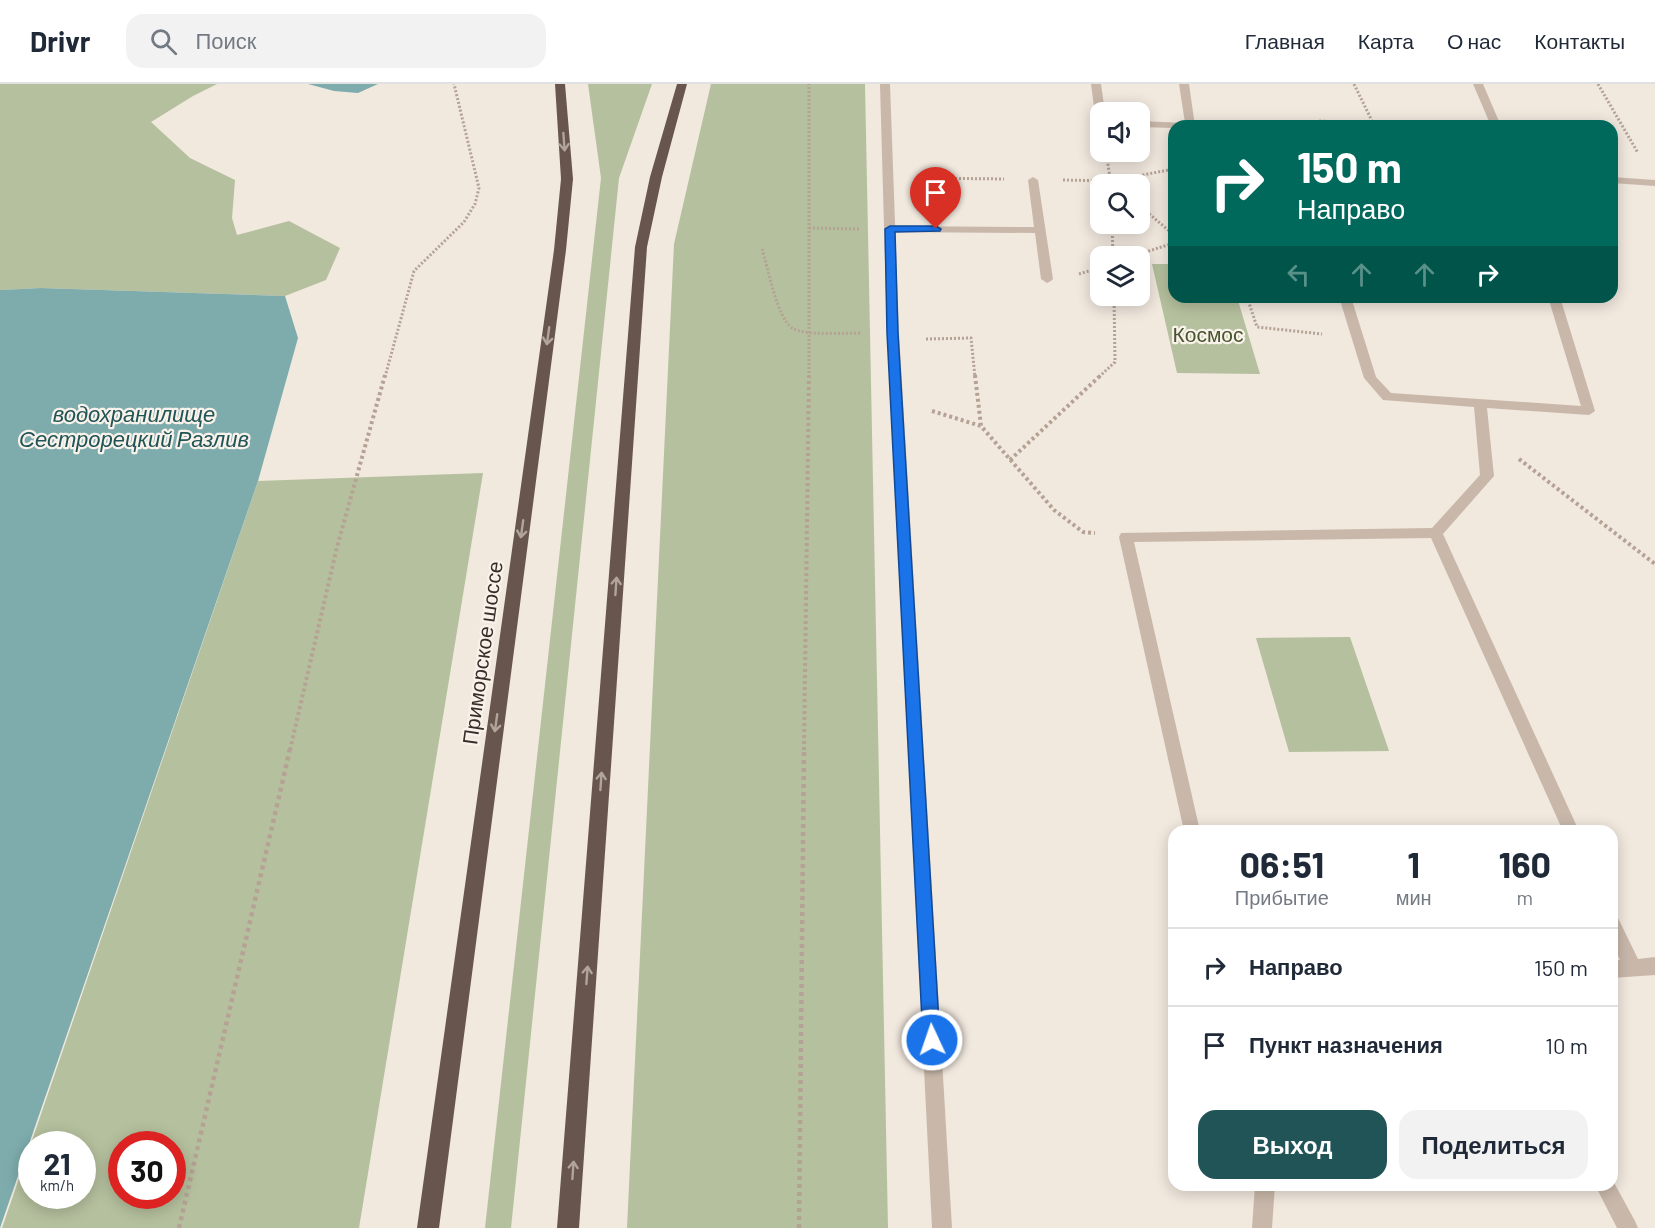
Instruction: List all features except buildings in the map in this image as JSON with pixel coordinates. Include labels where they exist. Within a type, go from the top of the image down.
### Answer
[{"type":"highway","name":"Приморское шоссе","points":[[428,1228],[560,250],[567,179],[560,84]]},
{"type":"highway","points":[[568,1228],[641,247],[656,177],[682,84]]},
{"type":"street","points":[[885,84],[893,333],[942,1228]]},
{"type":"street","points":[[1096,84],[1098,102]]},
{"type":"street","points":[[1184,84],[1190,120]]},
{"type":"street","points":[[1478,84],[1493,120]]},
{"type":"street","points":[[1150,124],[1168,125]]},
{"type":"street","points":[[1033,180],[1047,279]]},
{"type":"street","points":[[1618,180],[1655,183]]},
{"type":"street","points":[[890,229],[1040,230]]},
{"type":"street","points":[[1347,303],[1370,378],[1387,397],[1589,411],[1556,303]]},
{"type":"street","points":[[1191,825],[1126,537],[1436,533],[1488,477],[1480,404]]},
{"type":"street","points":[[1436,533],[1567,825]]},
{"type":"street","points":[[1618,937],[1632,968]]},
{"type":"street","points":[[1618,969],[1655,966]]},
{"type":"street","points":[[1262,1228],[1265,1191]]},
{"type":"street","points":[[1608,1191],[1628,1228]]},
{"type":"path","points":[[179,1228],[337,547],[414,272],[464,222],[475,204],[480,188],[454,84]]},
{"type":"path","points":[[799,1228],[809,332],[809,84]]},
{"type":"path","points":[[1354,84],[1372,120]]},
{"type":"path","points":[[1598,84],[1638,153]]},
{"type":"path","points":[[1150,215],[1168,230]]},
{"type":"path","points":[[809,228],[890,229]]},
{"type":"path","points":[[1150,251],[1168,245]]},
{"type":"path","points":[[762,249],[784,320],[792,329],[809,332],[893,333]]},
{"type":"path","points":[[1249,303],[1257,327],[1329,334],[1361,351]]},
{"type":"path","points":[[1010,460],[1115,363],[1114,306]]},
{"type":"path","points":[[926,339],[971,338],[981,426]]},
{"type":"path","points":[[932,411],[981,426],[1054,510],[1083,532],[1126,537]]},
{"type":"path","points":[[1483,431],[1655,564]]},
{"type":"green space","points":[[0,84],[217,84],[151,122],[190,158],[235,180],[232,218],[237,235],[289,221],[340,248],[326,280],[285,296],[41,288],[0,290]]},
{"type":"green space","points":[[588,84],[652,84],[619,178],[511,1228],[485,1228],[601,178]]},
{"type":"green space","points":[[711,84],[865,84],[888,1228],[627,1228],[674,244]]},
{"type":"green space","name":"Космос","points":[[1152,264],[1168,264],[1168,303],[1239,303],[1260,374],[1177,373]]},
{"type":"green space","points":[[483,473],[359,1228],[2,1228],[18,1181],[18,1209],[96,1209],[96,1131],[35,1131],[258,481]]},
{"type":"green space","points":[[1350,637],[1389,751],[1289,752],[1256,638]]},
{"type":"water","points":[[308,84],[378,84],[358,93],[334,91]]},
{"type":"water","name":"водохранилище Сестрорецкий Разлив","points":[[41,288],[285,296],[298,338],[258,481],[34,1131],[18,1131],[18,1176],[0,1228],[0,290]]},
{"type":"route","points":[[932,1040],[893,333],[890,229],[936,229]]}]
